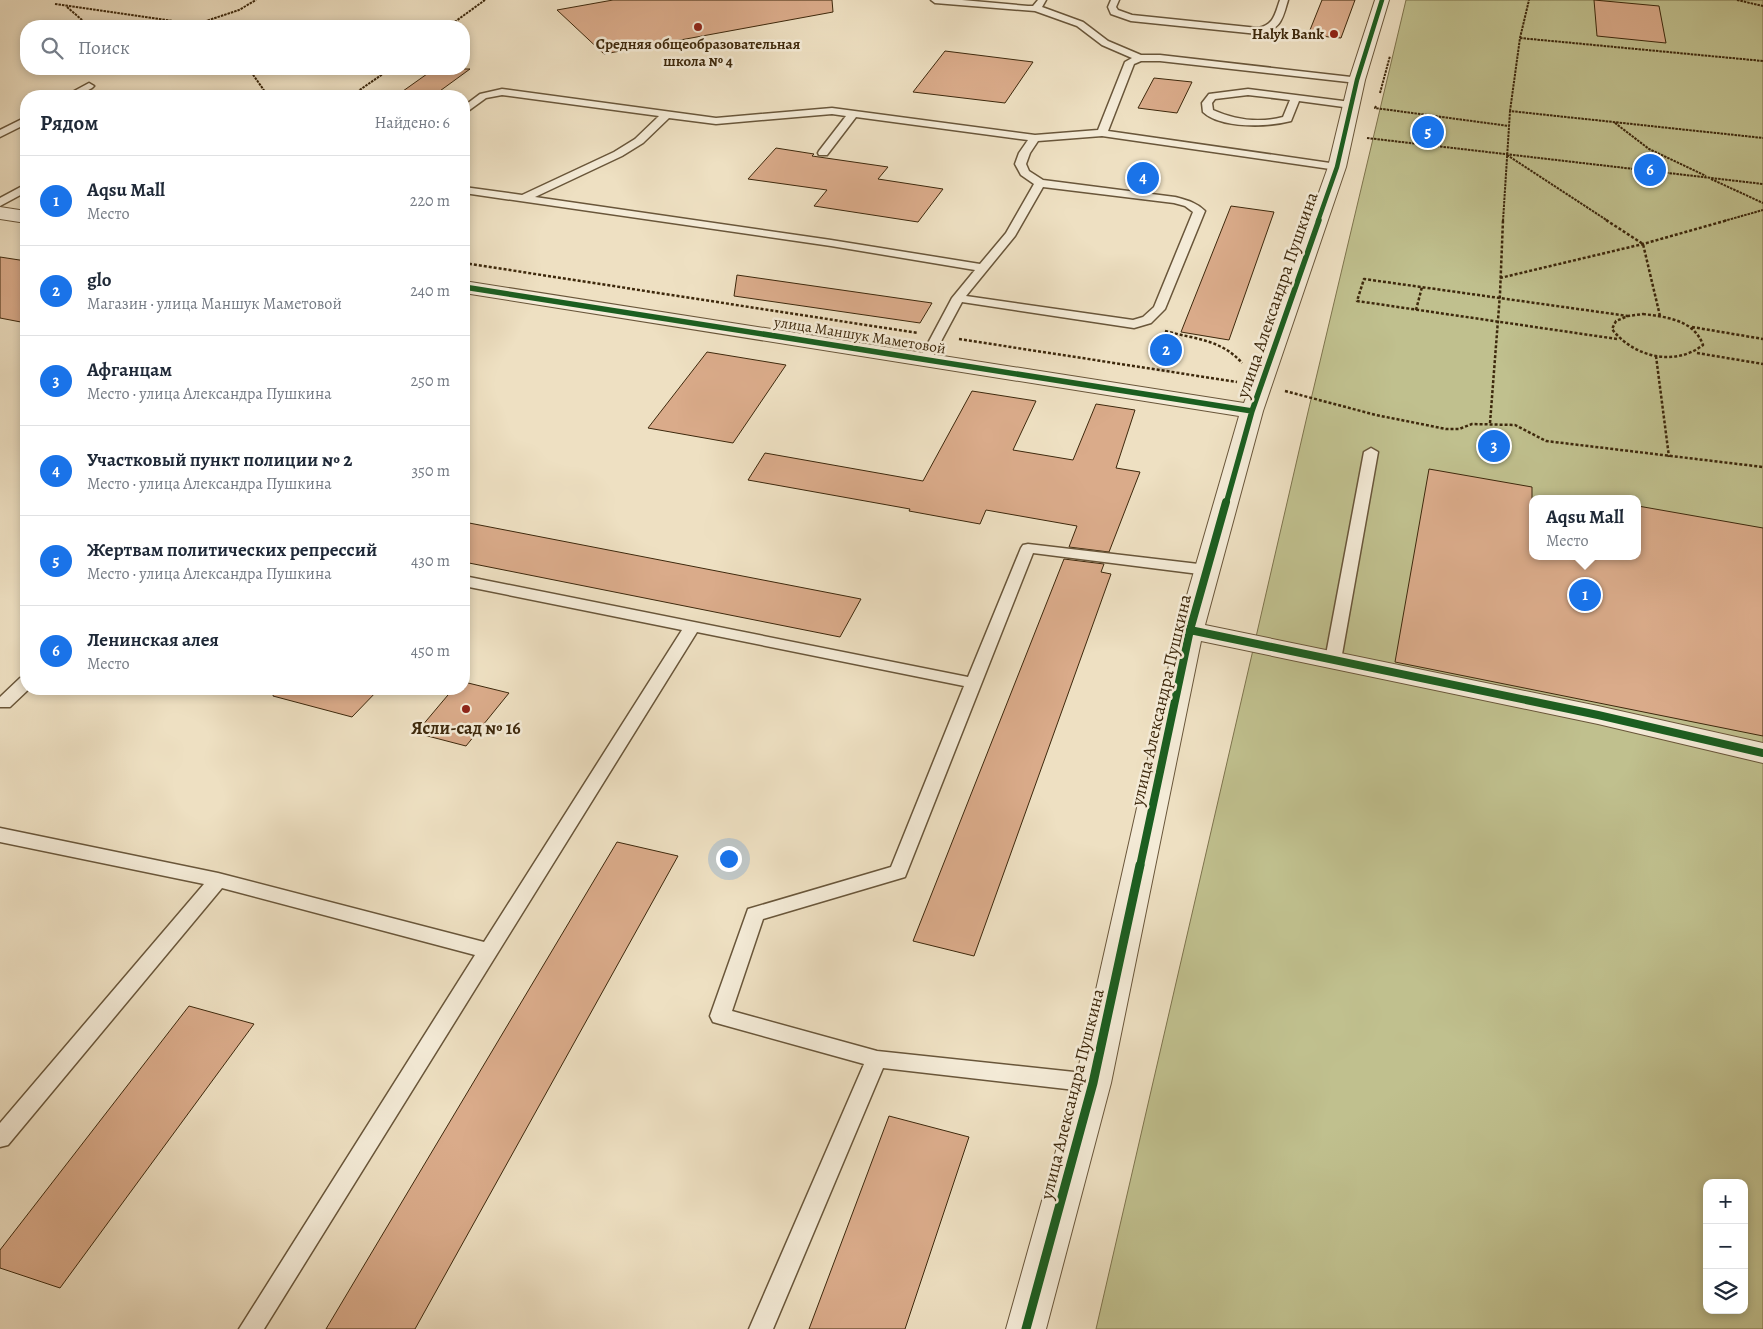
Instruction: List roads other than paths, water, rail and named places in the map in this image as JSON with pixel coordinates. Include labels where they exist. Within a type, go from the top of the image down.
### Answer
[{"type":"street","name":"улица Александра Пушкина","points":[[1026,1329],[1093,1083],[1190,630],[1255,394],[1337,167],[1354,93],[1382,0]]},
{"type":"street","points":[[0,213],[20,216]]},
{"type":"street","name":"улица Маншук Маметовой","points":[[470,288],[925,360],[1255,394]]},
{"type":"street","points":[[1190,630],[1598,715],[1763,753]]},
{"type":"lane","points":[[935,0],[1036,8],[1080,24],[1105,43],[1140,58]]},
{"type":"lane","points":[[1036,8],[1042,0]]},
{"type":"lane","points":[[1115,0],[1112,7],[1114,12],[1131,18],[1258,31],[1270,30],[1275,26],[1284,0]]},
{"type":"lane","points":[[1102,133],[1130,62],[1140,58],[1160,58],[1354,93]]},
{"type":"lane","points":[[81,90],[89,86]]},
{"type":"lane","points":[[470,106],[483,96],[502,92],[716,121],[832,111],[1035,138],[1102,133],[1337,167]]},
{"type":"lane","points":[[1295,99],[1288,119],[1276,123],[1220,118],[1208,112],[1206,102],[1212,96],[1248,92],[1295,99],[1354,93]]},
{"type":"lane","points":[[823,153],[854,113]]},
{"type":"lane","points":[[524,198],[618,154],[638,141],[667,114]]},
{"type":"lane","points":[[0,134],[20,123]]},
{"type":"lane","points":[[958,298],[1134,324],[1147,320],[1158,309],[1198,211],[1189,204],[1175,200],[1040,183],[1025,175],[1021,168],[1022,155],[1035,138]]},
{"type":"lane","points":[[925,360],[958,298],[1011,234],[1040,183]]},
{"type":"lane","points":[[0,203],[20,191]]},
{"type":"lane","points":[[470,191],[832,243],[984,268]]},
{"type":"lane","points":[[1333,660],[1371,452]]},
{"type":"lane","points":[[1093,1083],[877,1059],[720,1016],[755,914],[898,872],[1028,548],[1207,570]]},
{"type":"lane","points":[[470,582],[974,683]]},
{"type":"lane","points":[[251,1329],[692,627]]},
{"type":"lane","points":[[1,704],[20,687]]},
{"type":"lane","points":[[0,835],[218,880],[488,951]]},
{"type":"lane","points":[[0,1138],[218,880]]},
{"type":"lane","points":[[761,1329],[877,1059]]},
{"type":"place","name":"Средняя общеобразовательная школа № 4","points":[[698,27]]},
{"type":"place","name":"Halyk Bank","points":[[1334,34]]},
{"type":"place","name":"Жертвам политических репрессий","points":[[1428,132]]},
{"type":"place","name":"Ленинская алея","points":[[1650,170]]},
{"type":"place","name":"Участковый пункт полиции № 2","points":[[1143,178]]},
{"type":"place","name":"glo","points":[[1166,350]]},
{"type":"place","name":"Афганцам","points":[[1494,446]]},
{"type":"place","name":"Аqsu Mall","points":[[1585,595]]},
{"type":"place","name":"Ясли-сад № 16","points":[[466,709]]}]
